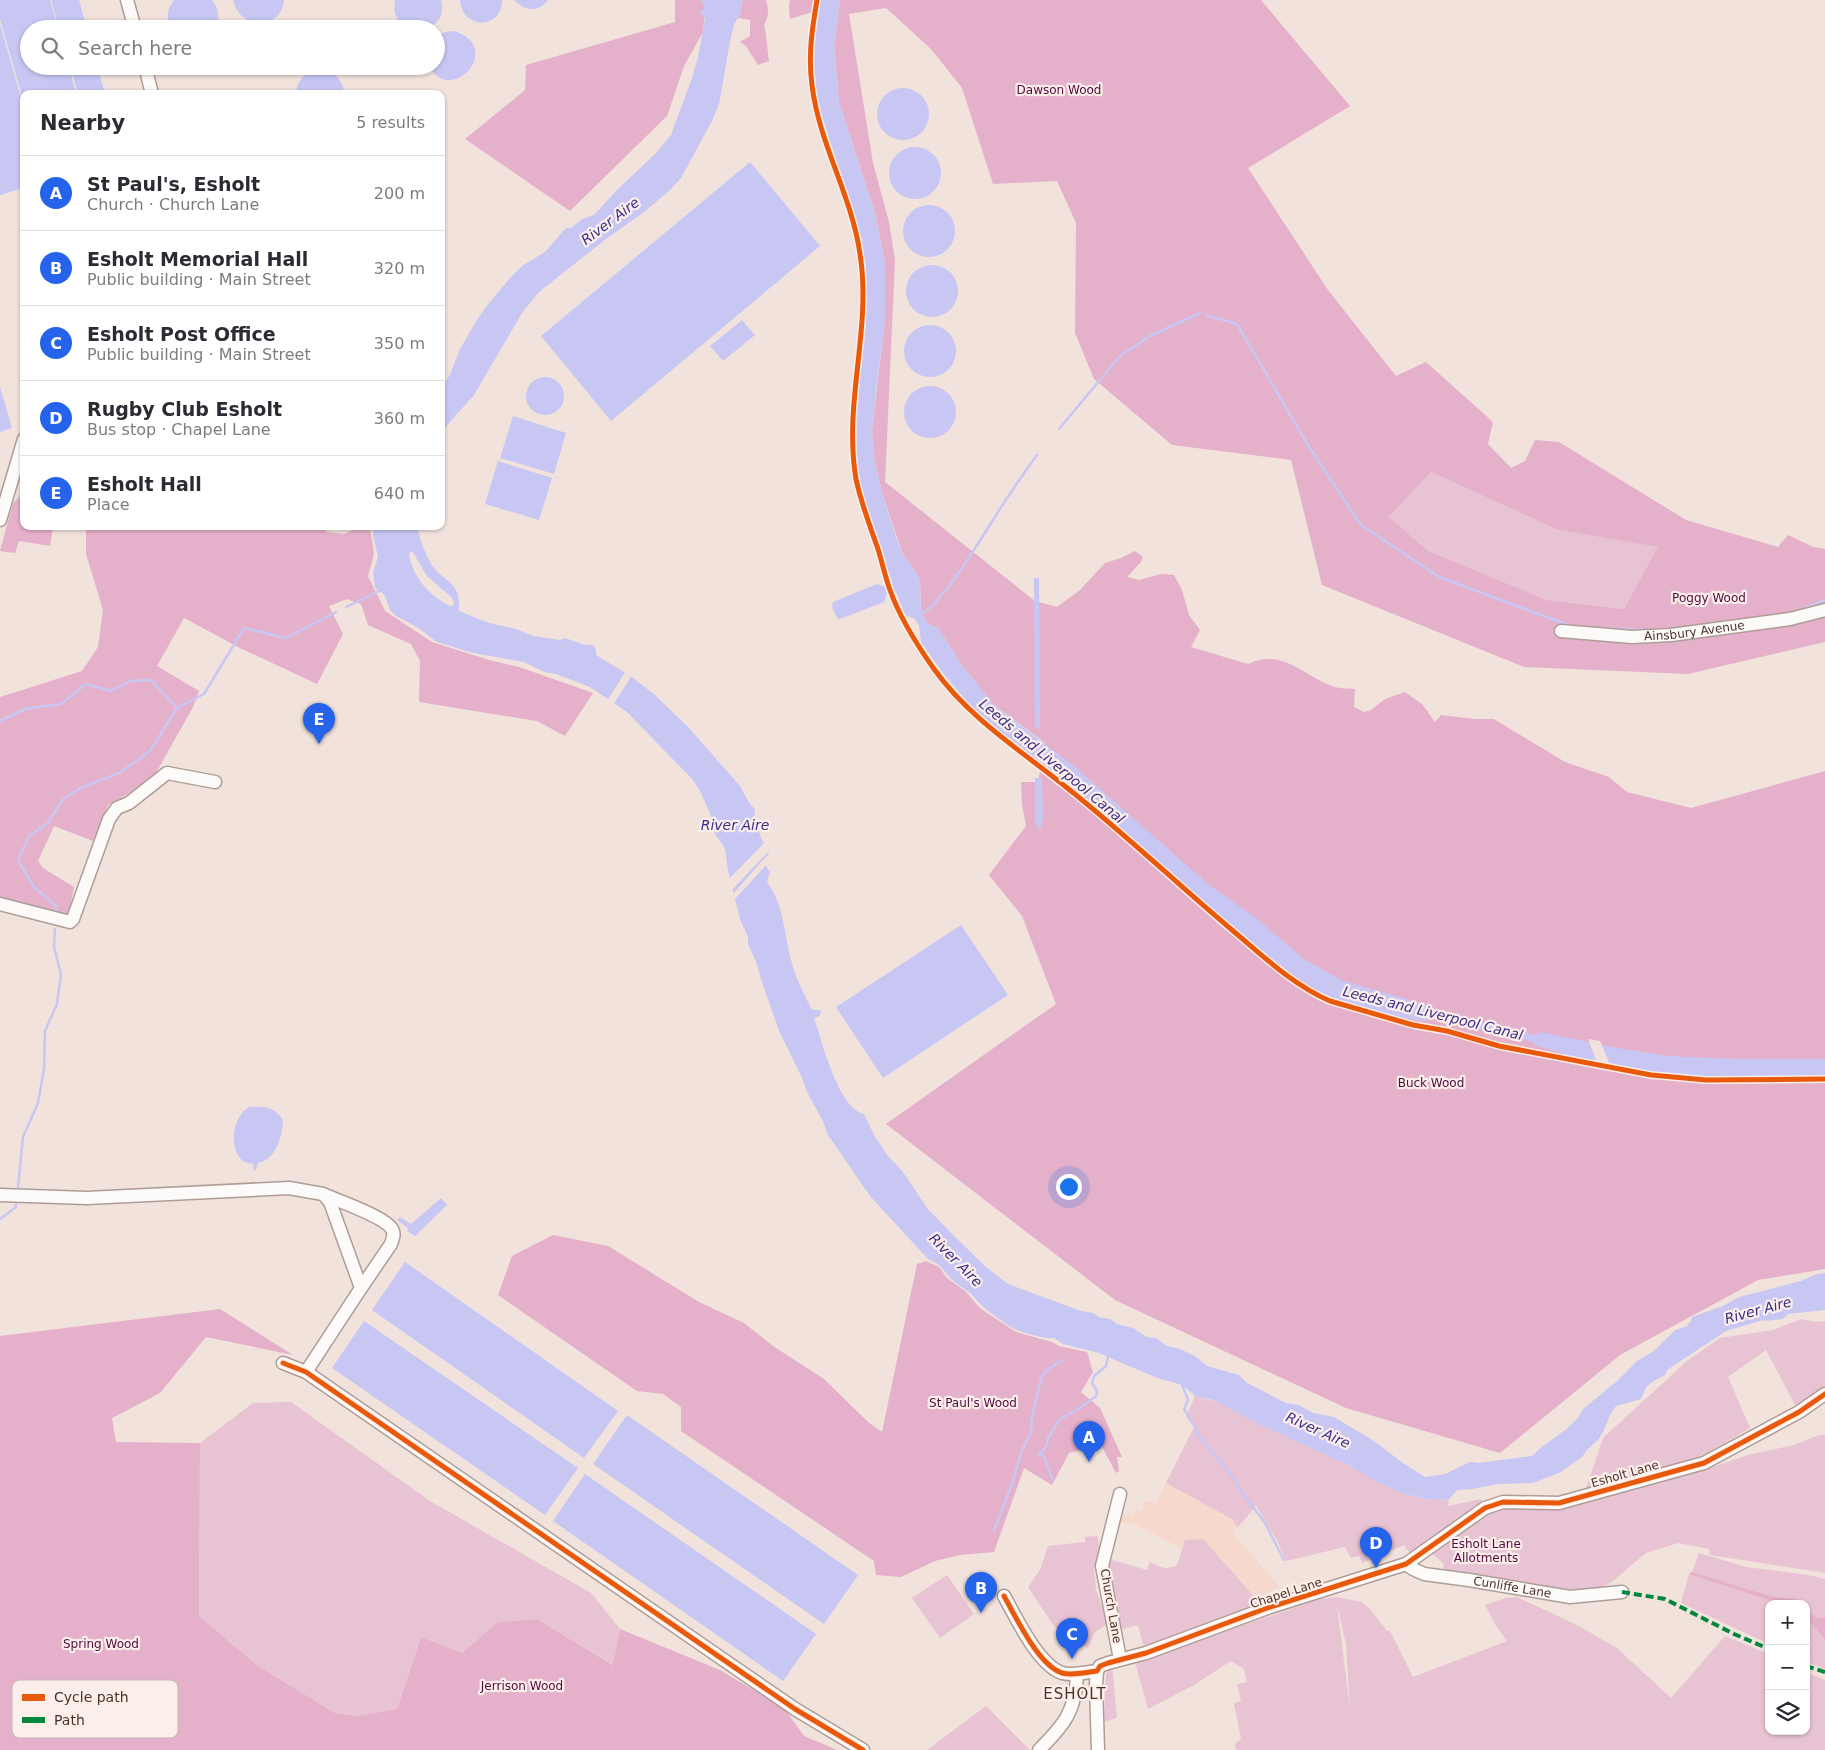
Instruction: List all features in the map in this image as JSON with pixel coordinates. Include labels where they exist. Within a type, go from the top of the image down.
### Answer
[{"type":"street","points":[[127,0],[133,20]]},
{"type":"street","points":[[147,75],[151,90]]},
{"type":"street","points":[[0,520],[20,468]]},
{"type":"street","name":"Ainsbury Avenue","points":[[1561,631],[1632,637],[1671,635],[1790,620],[1825,610]]},
{"type":"street","points":[[0,904],[70,922],[73,919],[110,819],[117,808],[129,803],[167,773],[215,782]]},
{"type":"street","points":[[0,1196],[87,1198],[289,1188],[323,1194],[362,1210],[389,1225],[393,1230],[394,1236],[391,1244],[306,1372]]},
{"type":"street","points":[[323,1194],[330,1202],[361,1288]]},
{"type":"street","points":[[283,1363],[306,1372],[795,1709],[863,1750]]},
{"type":"street","name":"Esholt Lane","points":[[1427,1549],[1485,1508],[1503,1502],[1559,1503],[1704,1463],[1800,1412],[1825,1394]]},
{"type":"street","name":"Church Lane","points":[[1115,1503],[1102,1566],[1120,1659]]},
{"type":"street","name":"Chapel Lane","points":[[1077,1674],[1097,1671],[1100,1666],[1146,1653],[1270,1607],[1406,1564],[1427,1549]]},
{"type":"street","name":"Cunliffe Lane","points":[[1406,1564],[1413,1570],[1424,1574],[1570,1597],[1622,1592]]},
{"type":"street","points":[[1004,1596],[1037,1650],[1049,1664],[1063,1673],[1077,1674],[1073,1705],[1066,1721],[1039,1750]]},
{"type":"street","points":[[1097,1671],[1098,1750]]},
{"type":"shaded area","points":[[1166,1483],[1232,1519],[1238,1527],[1232,1532],[1279,1586],[1257,1599],[1203,1539],[1185,1540],[1181,1548],[1137,1525],[1120,1522],[1123,1514],[1134,1516],[1135,1510],[1143,1511],[1144,1501],[1157,1502]]},
{"type":"green space","points":[[675,0],[701,0],[705,7],[703,32],[684,66],[667,116],[570,211],[465,139],[525,90],[526,65],[675,22]]},
{"type":"green space","points":[[743,0],[766,0],[767,3],[768,16],[764,25],[769,61],[758,65],[746,46],[740,42],[750,36],[750,20],[738,18]]},
{"type":"green space","points":[[790,0],[814,0],[812,12],[790,19]]},
{"type":"green space","name":"Buck Wood","points":[[840,0],[1261,0],[1350,106],[1248,168],[1328,290],[1396,376],[1426,362],[1493,422],[1488,444],[1511,468],[1525,461],[1535,440],[1559,442],[1686,520],[1778,547],[1788,535],[1813,547],[1825,549],[1825,642],[1688,674],[1524,667],[1322,585],[1291,460],[1172,445],[1094,379],[1075,333],[1076,223],[1057,181],[993,184],[962,88],[931,49],[886,8],[849,14],[873,163],[889,222],[895,260],[885,482],[1035,601],[1057,607],[1080,590],[1105,563],[1135,551],[1143,557],[1141,562],[1127,577],[1139,580],[1161,574],[1174,575],[1182,590],[1189,615],[1200,630],[1191,647],[1248,664],[1272,659],[1283,661],[1335,687],[1355,689],[1354,707],[1364,712],[1371,710],[1385,699],[1405,692],[1422,704],[1435,722],[1441,715],[1474,719],[1494,719],[1565,762],[1609,777],[1627,792],[1691,808],[1825,771],[1825,1269],[1758,1280],[1620,1355],[1500,1453],[1346,1408],[1115,1300],[886,1124],[1056,1004],[1022,916],[989,875],[1026,826],[1022,805],[1021,782],[1038,782],[1045,743],[993,704],[963,667],[938,628],[928,624],[921,612],[920,581],[914,569],[903,555],[882,493],[874,457],[872,432],[885,318],[885,263],[876,216],[839,102],[834,46]],"holes":[[[1431,472],[1558,530],[1658,547],[1624,609],[1547,600],[1428,551],[1389,517]]]},
{"type":"green space","points":[[1431,472],[1558,530],[1659,547],[1624,609],[1547,600],[1428,551],[1389,517]]},
{"type":"green space","points":[[20,496],[20,530],[52,530],[50,546],[19,541],[15,553],[0,551],[13,503]]},
{"type":"green space","points":[[86,530],[325,530],[326,532],[344,534],[353,530],[370,530],[374,554],[368,576],[385,611],[432,642],[489,660],[519,667],[593,693],[565,736],[537,721],[419,702],[420,661],[411,644],[368,625],[361,604],[347,599],[329,606],[343,634],[317,684],[240,648],[184,618],[157,666],[199,691],[193,707],[152,780],[108,805],[93,841],[54,826],[38,861],[43,868],[74,887],[69,912],[61,916],[0,897],[0,697],[82,671],[98,647],[103,610],[86,554]]},
{"type":"green space","name":"St Paul's Wood","points":[[553,1235],[608,1246],[699,1302],[744,1323],[773,1346],[824,1379],[868,1422],[882,1432],[917,1264],[926,1261],[939,1267],[947,1278],[965,1291],[981,1309],[1016,1332],[1052,1342],[1059,1346],[1087,1352],[1093,1372],[1081,1392],[1100,1408],[1122,1457],[1117,1457],[1119,1471],[1116,1473],[1101,1445],[1069,1453],[1052,1485],[1024,1468],[994,1552],[960,1555],[935,1561],[901,1577],[876,1575],[874,1561],[681,1431],[681,1407],[663,1394],[637,1391],[498,1295],[512,1256]]},
{"type":"green space","name":"Spring Wood","points":[[220,1309],[293,1355],[206,1337],[160,1393],[112,1418],[116,1442],[200,1443],[199,1616],[258,1666],[335,1713],[357,1716],[397,1709],[421,1637],[462,1653],[498,1622],[537,1619],[613,1665],[620,1629],[720,1670],[784,1708],[804,1736],[837,1750],[0,1750],[0,1336]]},
{"type":"green space","points":[[1802,1319],[1815,1322],[1825,1321],[1825,1386],[1795,1405],[1766,1350],[1728,1377],[1750,1428],[1708,1453],[1681,1463],[1585,1491],[1603,1438],[1687,1361],[1720,1338],[1773,1330]]},
{"type":"green space","points":[[1195,1396],[1220,1403],[1252,1421],[1408,1495],[1434,1500],[1449,1499],[1448,1506],[1481,1499],[1483,1504],[1462,1516],[1412,1556],[1404,1545],[1362,1563],[1359,1556],[1351,1558],[1345,1547],[1286,1561],[1278,1542],[1256,1506],[1238,1527],[1232,1519],[1166,1483],[1194,1427],[1186,1417]]},
{"type":"green space","points":[[291,1402],[430,1501],[591,1593],[620,1629],[614,1665],[537,1619],[498,1622],[462,1653],[421,1637],[397,1709],[357,1716],[335,1713],[258,1666],[199,1616],[200,1443],[253,1403]]},
{"type":"green space","name":"Esholt Lane Allotments","points":[[1819,1435],[1825,1435],[1825,1573],[1710,1555],[1709,1549],[1678,1543],[1646,1553],[1612,1582],[1600,1589],[1580,1592],[1445,1574],[1443,1563],[1431,1553],[1484,1516],[1507,1507],[1565,1508],[1694,1471],[1697,1472],[1748,1455],[1794,1445]]},
{"type":"green space","points":[[1097,1536],[1100,1547],[1099,1556],[1094,1567],[1096,1590],[1108,1624],[1095,1632],[1088,1648],[1054,1626],[1028,1587],[1040,1570],[1048,1546],[1085,1542],[1085,1537]]},
{"type":"green space","points":[[1203,1539],[1260,1603],[1254,1609],[1144,1648],[1138,1625],[1119,1630],[1108,1577],[1109,1559],[1147,1570],[1150,1562],[1160,1567],[1170,1568],[1177,1565],[1185,1540]]},
{"type":"green space","points":[[1699,1553],[1746,1567],[1809,1575],[1825,1579],[1825,1618],[1817,1618],[1810,1612],[1810,1600],[1771,1596],[1692,1572]]},
{"type":"green space","points":[[1692,1572],[1771,1596],[1796,1600],[1768,1600],[1689,1574]]},
{"type":"green space","points":[[1689,1574],[1768,1600],[1765,1600],[1765,1642],[1681,1603]]},
{"type":"green space","points":[[947,1575],[974,1614],[940,1638],[912,1598]]},
{"type":"green space","points":[[1336,1597],[1362,1602],[1370,1609],[1387,1631],[1390,1631],[1413,1677],[1507,1641],[1496,1626],[1485,1605],[1506,1598],[1517,1597],[1579,1626],[1617,1648],[1671,1698],[1725,1636],[1765,1652],[1765,1735],[1810,1735],[1810,1674],[1825,1680],[1825,1750],[1236,1750],[1235,1744],[1241,1739],[1234,1703],[1241,1701],[1237,1684],[1247,1682],[1244,1669],[1231,1661],[1194,1685],[1148,1709],[1135,1662],[1320,1599]],"holes":[[[1337,1605],[1346,1644],[1350,1709]]]},
{"type":"green space","points":[[1810,1612],[1817,1618],[1825,1618],[1825,1640],[1810,1622]]},
{"type":"green space","points":[[1810,1622],[1825,1640],[1825,1669],[1810,1663]]},
{"type":"green space","points":[[1112,1666],[1117,1718],[1104,1722],[1106,1674]]},
{"type":"green space","points":[[986,1706],[1030,1750],[927,1750]]},
{"type":"water","points":[[0,0],[50,0],[56,20],[20,20],[20,75],[71,75],[75,90],[20,90],[0,19]]},
{"type":"water","points":[[51,0],[79,0],[85,20],[57,20]]},
{"type":"water","points":[[174,0],[212,0],[216,7],[218,20],[168,20],[170,7]]},
{"type":"water","points":[[233,0],[284,0],[281,10],[271,20],[248,20],[237,10]]},
{"type":"water","points":[[395,0],[441,0],[442,13],[438,20],[398,20],[395,13]]},
{"type":"water","points":[[460,0],[502,0],[496,17],[482,22],[474,21],[467,17],[462,10]]},
{"type":"water","points":[[514,0],[548,0],[540,7],[531,9],[518,4]]},
{"type":"water","name":"River Aire","points":[[701,0],[743,0],[740,15],[734,24],[719,104],[712,121],[681,178],[644,212],[606,239],[539,292],[522,313],[474,395],[445,428],[445,382],[450,375],[460,349],[485,308],[522,266],[545,252],[566,228],[571,228],[582,219],[594,215],[655,154],[671,135],[698,57],[705,18],[700,13],[705,7]]},
{"type":"water","name":"Leeds and Liverpool Canal","points":[[820,0],[840,0],[834,46],[839,102],[876,216],[885,263],[885,318],[872,432],[874,457],[882,493],[903,555],[914,569],[920,581],[921,612],[928,624],[938,628],[963,667],[993,704],[1075,767],[1208,884],[1256,918],[1305,960],[1344,981],[1427,1005],[1436,1012],[1535,1035],[1540,1032],[1617,1048],[1669,1056],[1736,1059],[1825,1059],[1825,1077],[1725,1078],[1648,1073],[1574,1057],[1535,1045],[1533,1042],[1435,1018],[1426,1021],[1408,1019],[1330,998],[1283,968],[1237,931],[1070,787],[1002,736],[968,703],[943,673],[921,642],[919,626],[915,619],[905,615],[897,594],[894,592],[887,594],[884,602],[840,619],[837,618],[832,607],[833,602],[877,584],[887,587],[891,586],[892,581],[864,500],[857,467],[855,420],[866,301],[866,279],[863,255],[855,221],[818,105],[814,79],[814,52]]},
{"type":"water","points":[[0,24],[20,94],[20,189],[0,195]]},
{"type":"water","points":[[454,31],[469,39],[475,49],[474,60],[469,70],[460,77],[449,80],[436,75],[445,75],[445,32]]},
{"type":"water","points":[[73,75],[100,75],[104,90],[77,90]]},
{"type":"water","points":[[305,75],[335,75],[339,79],[343,90],[297,90],[301,78]]},
{"type":"water","points":[[898,88],[908,88],[918,92],[925,99],[929,114],[925,129],[918,136],[908,140],[898,140],[888,136],[881,129],[877,119],[877,109],[881,99],[888,92]]},
{"type":"water","points":[[910,147],[920,147],[930,151],[937,158],[941,173],[937,188],[930,195],[920,199],[910,199],[900,195],[893,188],[889,178],[889,168],[893,158],[900,151]]},
{"type":"water","points":[[750,162],[820,246],[611,421],[541,336]]},
{"type":"water","points":[[924,205],[934,205],[944,209],[951,216],[955,231],[951,246],[944,253],[934,257],[924,257],[914,253],[907,246],[903,236],[903,226],[907,216],[914,209]]},
{"type":"water","points":[[927,265],[937,265],[947,269],[954,276],[958,291],[954,306],[947,313],[937,317],[927,317],[917,313],[910,306],[906,296],[906,286],[910,276],[917,269]]},
{"type":"water","points":[[742,320],[755,335],[723,361],[710,346]]},
{"type":"water","points":[[925,325],[935,325],[945,329],[952,336],[956,351],[952,366],[945,373],[935,377],[925,377],[915,373],[908,366],[904,356],[904,346],[908,336],[915,329]]},
{"type":"water","points":[[545,377],[559,382],[564,396],[559,410],[545,415],[531,410],[526,396],[531,382]]},
{"type":"water","points":[[925,386],[935,386],[945,390],[952,397],[956,412],[952,427],[945,434],[935,438],[925,438],[915,434],[908,427],[904,417],[904,407],[908,397],[915,390]]},
{"type":"water","points":[[0,387],[12,428],[0,432]]},
{"type":"water","points":[[513,416],[566,433],[554,474],[500,458]]},
{"type":"water","points":[[498,461],[552,478],[539,520],[485,504]]},
{"type":"water","name":"River Aire","points":[[374,530],[418,530],[430,561],[436,570],[454,587],[458,596],[459,611],[489,623],[516,629],[533,636],[560,640],[565,638],[585,645],[592,645],[596,649],[596,655],[629,675],[655,695],[689,728],[740,786],[755,809],[754,817],[761,838],[769,853],[766,866],[770,872],[767,882],[780,908],[792,963],[799,983],[812,1010],[821,1010],[820,1016],[814,1018],[826,1057],[839,1087],[846,1100],[855,1109],[864,1114],[875,1137],[888,1156],[903,1172],[927,1208],[986,1267],[1008,1284],[1081,1311],[1110,1319],[1117,1324],[1133,1328],[1147,1337],[1156,1338],[1167,1346],[1180,1349],[1195,1356],[1207,1366],[1239,1375],[1247,1383],[1286,1403],[1299,1405],[1313,1413],[1334,1417],[1374,1441],[1425,1477],[1445,1474],[1470,1462],[1479,1463],[1532,1456],[1564,1431],[1577,1419],[1583,1409],[1617,1381],[1637,1361],[1654,1351],[1675,1330],[1687,1326],[1692,1317],[1723,1306],[1739,1297],[1825,1273],[1825,1310],[1788,1314],[1783,1319],[1763,1320],[1726,1331],[1667,1370],[1665,1375],[1647,1386],[1641,1399],[1616,1406],[1598,1440],[1582,1457],[1561,1472],[1533,1483],[1499,1484],[1457,1490],[1449,1499],[1438,1500],[1405,1494],[1377,1482],[1348,1465],[1252,1421],[1213,1400],[1195,1396],[1182,1385],[1157,1378],[1099,1353],[1063,1344],[1054,1338],[1045,1338],[1022,1332],[1009,1326],[984,1308],[970,1293],[952,1280],[939,1265],[927,1258],[870,1196],[828,1135],[779,1031],[757,964],[748,944],[748,937],[740,919],[728,871],[725,848],[715,834],[711,816],[693,780],[627,712],[590,687],[556,674],[544,672],[524,662],[473,653],[437,642],[417,627],[396,616],[390,610],[384,594],[375,588],[373,572],[378,557]],"holes":[[[412,551],[427,576],[451,597],[454,602],[453,606],[442,602],[423,585],[411,563],[409,554]]]},
{"type":"water","points":[[1034,578],[1039,578],[1040,728],[1035,728]]},
{"type":"water","points":[[1035,778],[1042,778],[1043,819],[1040,829],[1038,829],[1035,820]]},
{"type":"water","points":[[961,925],[1008,995],[883,1078],[836,1007]]},
{"type":"water","points":[[249,1107],[268,1108],[276,1112],[283,1120],[277,1147],[269,1157],[258,1163],[256,1170],[254,1170],[253,1164],[243,1161],[235,1147],[234,1140],[234,1132],[239,1117]]},
{"type":"water","points":[[441,1198],[447,1205],[415,1236],[407,1231],[408,1228],[397,1220],[400,1217],[411,1224]]},
{"type":"water","points":[[405,1262],[618,1411],[584,1458],[372,1310]]},
{"type":"water","points":[[364,1321],[578,1468],[545,1515],[332,1368]]},
{"type":"water","points":[[627,1415],[858,1575],[824,1624],[593,1464]]},
{"type":"water","points":[[585,1474],[816,1634],[783,1681],[553,1521]]},
{"type":"pier","points":[[626,671],[632,675],[613,705],[607,701]]},
{"type":"pier","points":[[766,841],[770,850],[731,891],[728,880]]},
{"type":"pier","points":[[770,852],[769,862],[733,901],[732,895]]},
{"type":"pier","points":[[1588,1039],[1600,1041],[1611,1067],[1598,1065]]},
{"type":"waterway","points":[[1059,429],[1120,356],[1150,336],[1200,313]]},
{"type":"waterway","points":[[1206,315],[1237,324],[1308,445],[1361,525],[1439,577],[1571,626]]},
{"type":"waterway","points":[[921,615],[939,599],[954,580],[1037,455]]},
{"type":"waterway","points":[[346,607],[381,590]]},
{"type":"waterway","points":[[1801,610],[1825,600]]},
{"type":"waterway","points":[[56,913],[56,906],[34,887],[18,860],[29,836],[48,823],[63,799],[81,788],[121,772],[150,751],[177,708],[204,694],[244,628],[286,638],[336,612]]},
{"type":"waterway","points":[[1593,628],[1645,630]]},
{"type":"waterway","points":[[0,721],[25,709],[61,704],[86,684],[111,691],[131,681],[151,680],[177,708]]},
{"type":"waterway","points":[[18,1188],[23,1137],[38,1103],[44,1069],[45,1031],[57,1004],[61,974],[54,947],[55,929]]},
{"type":"waterway","points":[[0,1219],[16,1207],[16,1204]]},
{"type":"waterway","points":[[1053,1480],[1044,1456],[1039,1455],[1046,1447],[1048,1438],[1059,1420],[1096,1396],[1097,1391],[1092,1383],[1094,1376],[1106,1366],[1108,1357]]},
{"type":"waterway","points":[[994,1531],[1012,1484],[1022,1450],[1031,1432],[1032,1416],[1041,1379],[1047,1370],[1063,1360]]},
{"type":"waterway","points":[[1182,1385],[1188,1400],[1184,1409],[1198,1435],[1234,1478],[1241,1491],[1265,1523],[1284,1560]]},
{"type":"marked path","points":[[1622,1592],[1665,1599],[1734,1634],[1765,1647]]},
{"type":"marked path","points":[[1810,1667],[1825,1672]]},
{"type":"cycle path","points":[[817,0],[812,32],[812,85],[821,128],[856,233],[863,282],[863,310],[853,422],[853,451],[856,479],[894,600],[915,641],[948,687],[979,718],[1108,822],[1267,960],[1303,987],[1330,1001],[1413,1025],[1447,1031],[1499,1046],[1651,1075],[1706,1080],[1825,1079]]},
{"type":"cycle path","points":[[283,1363],[306,1372],[795,1709],[863,1750]]},
{"type":"cycle path","points":[[1004,1596],[1028,1639],[1044,1661],[1066,1674],[1097,1671],[1100,1666],[1108,1663],[1146,1653],[1270,1607],[1406,1564],[1485,1508],[1503,1502],[1559,1503],[1704,1463],[1799,1412],[1825,1394]]},
{"type":"place","name":"Esholt Hall","points":[[319,744]]},
{"type":"place","name":"St Paul's, Esholt","points":[[1089,1462]]},
{"type":"place","name":"Rugby Club Esholt","points":[[1376,1568]]},
{"type":"place","name":"Esholt Memorial Hall","points":[[981,1613]]},
{"type":"place","name":"Esholt Post Office","points":[[1072,1659]]},
{"type":"district","name":"ESHOLT","points":[[1075,1694]]},
{"type":"park label","name":"Dawson Wood","points":[[1059,90]]},
{"type":"park label","name":"Poggy Wood","points":[[1709,598]]},
{"type":"park label","name":"Jerrison Wood","points":[[522,1686]]}]
